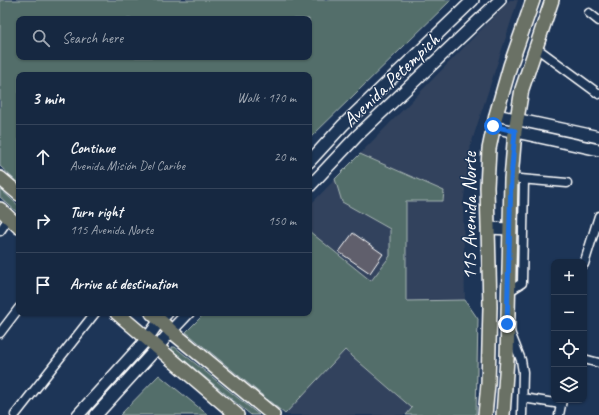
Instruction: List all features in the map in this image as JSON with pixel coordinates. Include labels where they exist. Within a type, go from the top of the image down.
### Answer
[{"type":"main road","name":"Avenida Petempich","points":[[312,159],[343,125],[473,0]]},
{"type":"main road","name":"Avenida Petempich","points":[[312,184],[358,136],[500,0]]},
{"type":"main road","name":"115 Avenida Norte","points":[[485,415],[488,384],[490,307],[488,161],[494,121],[510,66],[533,0]]},
{"type":"main road","name":"115 Avenida Norte","points":[[503,415],[511,179],[516,125],[522,89],[552,0]]},
{"type":"main road","points":[[494,121],[599,137]]},
{"type":"main road","points":[[516,125],[599,150]]},
{"type":"main road","points":[[0,178],[16,191]]},
{"type":"main road","points":[[488,228],[510,230]]},
{"type":"main road","points":[[120,316],[237,415]]},
{"type":"main road","points":[[78,415],[147,339],[158,316]]},
{"type":"main road","points":[[160,316],[171,331],[273,415]]},
{"type":"main road","points":[[96,415],[158,348],[185,316]]},
{"type":"street","points":[[589,13],[599,21]]},
{"type":"street","points":[[535,47],[599,94]]},
{"type":"street","points":[[511,179],[567,183]]},
{"type":"street","points":[[508,292],[522,283],[524,180]]},
{"type":"street","points":[[586,259],[599,216]]},
{"type":"street","points":[[0,231],[9,218]]},
{"type":"street","points":[[2,327],[16,311]]},
{"type":"street","points":[[15,415],[93,316]]},
{"type":"street","points":[[507,324],[521,360],[523,372],[522,415]]},
{"type":"street","points":[[587,360],[599,363]]},
{"type":"street","points":[[523,398],[551,401]]},
{"type":"street","points":[[560,415],[562,403]]},
{"type":"shaded area","points":[[510,0],[518,0],[471,144],[463,205],[465,300],[478,319],[479,360],[476,415],[287,415],[186,332],[202,316],[312,316],[312,203]]},
{"type":"green space","points":[[0,0],[451,0],[312,136],[312,72],[16,72],[16,181],[0,166]]},
{"type":"green space","points":[[360,154],[444,191],[443,201],[406,201],[406,301],[465,300],[478,319],[476,415],[406,415],[412,408],[345,350],[285,414],[186,332],[202,316],[312,316],[312,233],[371,281],[390,256],[390,229],[342,202],[335,179]]},
{"type":"green space","points":[[0,189],[16,203],[16,211],[0,197]]},
{"type":"green space","points":[[172,347],[175,347],[259,415],[251,415],[172,350]]},
{"type":"green space","points":[[142,353],[144,353],[144,355],[88,415],[86,415]]},
{"type":"green space","points":[[159,375],[208,415],[120,415]]},
{"type":"building","points":[[353,233],[383,254],[370,273],[339,252]]},
{"type":"route","points":[[493,126],[515,131],[511,179],[507,324]]}]
